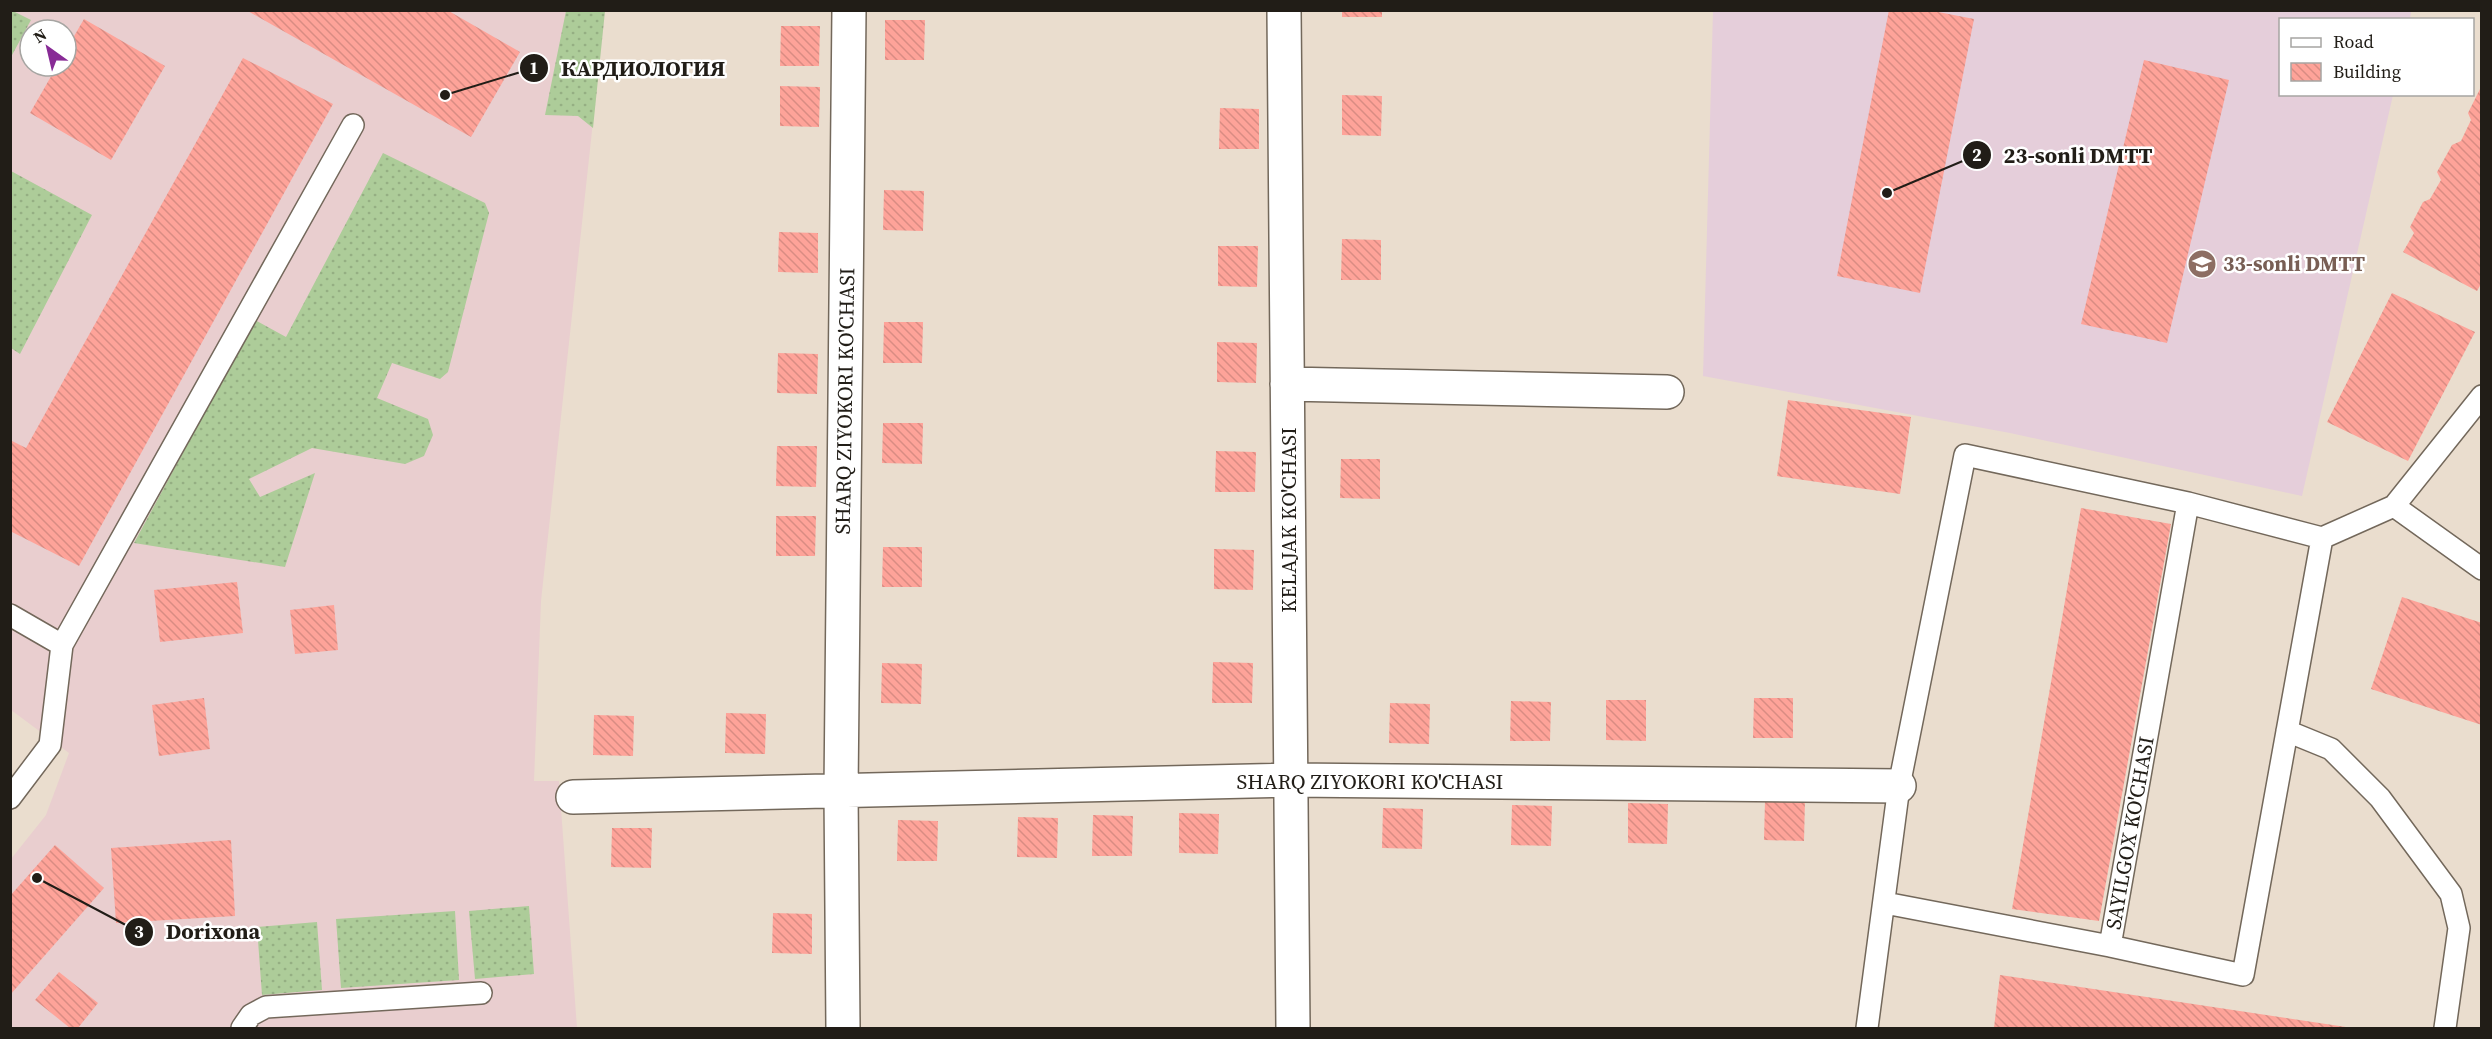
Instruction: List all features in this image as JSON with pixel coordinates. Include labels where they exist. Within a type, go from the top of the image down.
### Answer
[{"type":"street","name":"SHARQ ZIYOKORI KO'CHASI","points":[[843,1029],[841,791],[849,10]]},
{"type":"street","name":"KELAJAK KO'CHASI","points":[[1284,10],[1293,1029]]},
{"type":"street","points":[[1287,384],[1667,392]]},
{"type":"street","name":"SHARQ ZIYOKORI KO'CHASI","points":[[573,797],[1291,780],[1899,786]]},
{"type":"lane","points":[[10,798],[50,745],[62,645],[353,125]]},
{"type":"lane","points":[[1867,1029],[1899,786],[1965,455],[2188,503],[2322,538],[2394,506],[2481,396]]},
{"type":"lane","name":"SAYILGOX KO'CHASI","points":[[2188,503],[2110,946],[2243,975],[2322,538]]},
{"type":"lane","points":[[2394,506],[2481,569]]},
{"type":"lane","points":[[10,615],[62,645]]},
{"type":"lane","points":[[2288,731],[2331,749],[2380,798],[2451,894],[2458,928],[2445,1029]]},
{"type":"lane","points":[[1885,903],[2110,946]]},
{"type":"lane","points":[[242,1029],[251,1015],[266,1007],[481,993]]},
{"type":"shaded area","points":[[2403,10],[2411,12],[2410,18],[2279,18],[2279,96],[2393,96],[2302,496],[2010,433],[1703,376],[1713,11]]},
{"type":"shaded area","points":[[11,11],[605,11],[541,601],[534,781],[559,781],[577,1028],[11,1028],[11,859],[46,815],[69,753],[11,710]]},
{"type":"green space","points":[[10,11],[27,18],[18,18],[18,44],[11,57]]},
{"type":"green space","points":[[566,11],[605,11],[593,128],[578,116],[545,115]]},
{"type":"green space","points":[[383,153],[485,203],[489,213],[448,372],[440,379],[392,363],[377,398],[428,419],[433,435],[424,456],[405,464],[312,448],[249,479],[260,497],[315,473],[285,567],[134,543],[255,320],[286,337]]},
{"type":"green space","points":[[11,171],[92,215],[20,354],[11,348]]},
{"type":"green space","points":[[529,906],[534,974],[475,979],[469,911]]},
{"type":"green space","points":[[455,911],[459,980],[341,988],[336,919]]},
{"type":"green space","points":[[317,922],[322,990],[262,995],[257,927]]},
{"type":"building","points":[[246,10],[447,10],[520,52],[471,137]]},
{"type":"building","points":[[1342,10],[1382,10],[1382,17],[1342,17]]},
{"type":"building","points":[[1889,10],[1928,10],[1974,19],[1920,293],[1837,276]]},
{"type":"building","points":[[84,19],[165,66],[111,160],[30,113],[50,78],[78,78],[78,29]]},
{"type":"building","points":[[885,20],[925,20],[924,60],[885,60]]},
{"type":"building","points":[[781,26],[820,26],[819,66],[780,66]]},
{"type":"building","points":[[243,58],[333,104],[79,566],[10,531],[10,440],[26,448]]},
{"type":"building","points":[[2144,60],[2229,80],[2167,343],[2081,324]]},
{"type":"building","points":[[2482,85],[2482,282],[2477,291],[2403,252],[2414,233],[2410,227],[2423,202],[2430,199],[2441,180],[2437,172],[2452,145],[2461,141],[2471,120],[2468,113]]},
{"type":"building","points":[[780,86],[820,87],[819,127],[780,126]]},
{"type":"building","points":[[1342,95],[1382,96],[1381,136],[1342,135]]},
{"type":"building","points":[[1220,108],[1259,109],[1259,149],[1219,149]]},
{"type":"building","points":[[884,190],[924,191],[923,231],[883,230]]},
{"type":"building","points":[[779,232],[818,233],[818,273],[778,272]]},
{"type":"building","points":[[1342,239],[1381,240],[1381,280],[1341,280]]},
{"type":"building","points":[[1218,246],[1258,246],[1257,287],[1218,286]]},
{"type":"building","points":[[2392,293],[2475,332],[2408,461],[2327,422]]},
{"type":"building","points":[[884,322],[923,322],[922,363],[883,363]]},
{"type":"building","points":[[1217,342],[1257,343],[1256,383],[1217,382]]},
{"type":"building","points":[[778,353],[818,354],[817,394],[777,393]]},
{"type":"building","points":[[1788,400],[1911,417],[1900,494],[1777,476]]},
{"type":"building","points":[[883,423],[923,423],[922,464],[882,463]]},
{"type":"building","points":[[777,446],[817,446],[816,487],[776,486]]},
{"type":"building","points":[[1216,451],[1256,452],[1255,492],[1215,492]]},
{"type":"building","points":[[1341,459],[1380,459],[1380,499],[1340,498]]},
{"type":"building","points":[[2081,508],[2171,524],[2099,921],[2012,909]]},
{"type":"building","points":[[776,516],[816,516],[815,556],[776,556]]},
{"type":"building","points":[[883,547],[922,547],[922,587],[882,587]]},
{"type":"building","points":[[1214,549],[1254,550],[1253,590],[1214,589]]},
{"type":"building","points":[[237,582],[243,633],[160,642],[154,590]]},
{"type":"building","points":[[2402,597],[2482,623],[2482,725],[2371,689]]},
{"type":"building","points":[[334,605],[338,650],[295,654],[290,610]]},
{"type":"building","points":[[1213,662],[1253,663],[1252,703],[1212,703]]},
{"type":"building","points":[[882,663],[922,664],[921,704],[881,703]]},
{"type":"building","points":[[204,698],[210,749],[159,756],[152,705]]},
{"type":"building","points":[[1754,698],[1793,698],[1793,738],[1753,738]]},
{"type":"building","points":[[1606,700],[1646,700],[1646,741],[1606,740]]},
{"type":"building","points":[[1511,701],[1551,702],[1550,741],[1510,741]]},
{"type":"building","points":[[1390,703],[1430,704],[1429,744],[1389,743]]},
{"type":"building","points":[[726,713],[766,714],[765,754],[725,753]]},
{"type":"building","points":[[594,715],[634,716],[633,756],[593,755]]},
{"type":"building","points":[[1765,800],[1805,800],[1804,841],[1764,840]]},
{"type":"building","points":[[1628,803],[1668,804],[1667,844],[1628,843]]},
{"type":"building","points":[[1512,805],[1552,806],[1551,846],[1511,845]]},
{"type":"building","points":[[1383,808],[1423,809],[1422,849],[1382,848]]},
{"type":"building","points":[[1179,813],[1219,814],[1218,854],[1179,853]]},
{"type":"building","points":[[1093,815],[1133,816],[1132,856],[1092,856]]},
{"type":"building","points":[[1018,817],[1058,818],[1057,858],[1017,857]]},
{"type":"building","points":[[898,820],[938,821],[937,861],[897,861]]},
{"type":"building","points":[[612,828],[652,828],[651,868],[611,867]]},
{"type":"building","points":[[231,840],[235,916],[116,923],[111,848]]},
{"type":"building","points":[[55,845],[104,888],[10,995],[10,896]]},
{"type":"building","points":[[773,913],[812,914],[812,954],[772,953]]},
{"type":"building","points":[[59,972],[98,1003],[78,1028],[70,1028],[35,1000]]},
{"type":"building","points":[[2000,975],[2346,1027],[2346,1028],[1994,1028]]},
{"type":"place","name":"КАРДИОЛОГИЯ","points":[[445,95]]},
{"type":"place","name":"23-sonli DMTT","points":[[1887,193]]},
{"type":"place","name":"33-sonli DMTT","points":[[2202,264]]},
{"type":"place","name":"Dorixona","points":[[37,878]]}]
